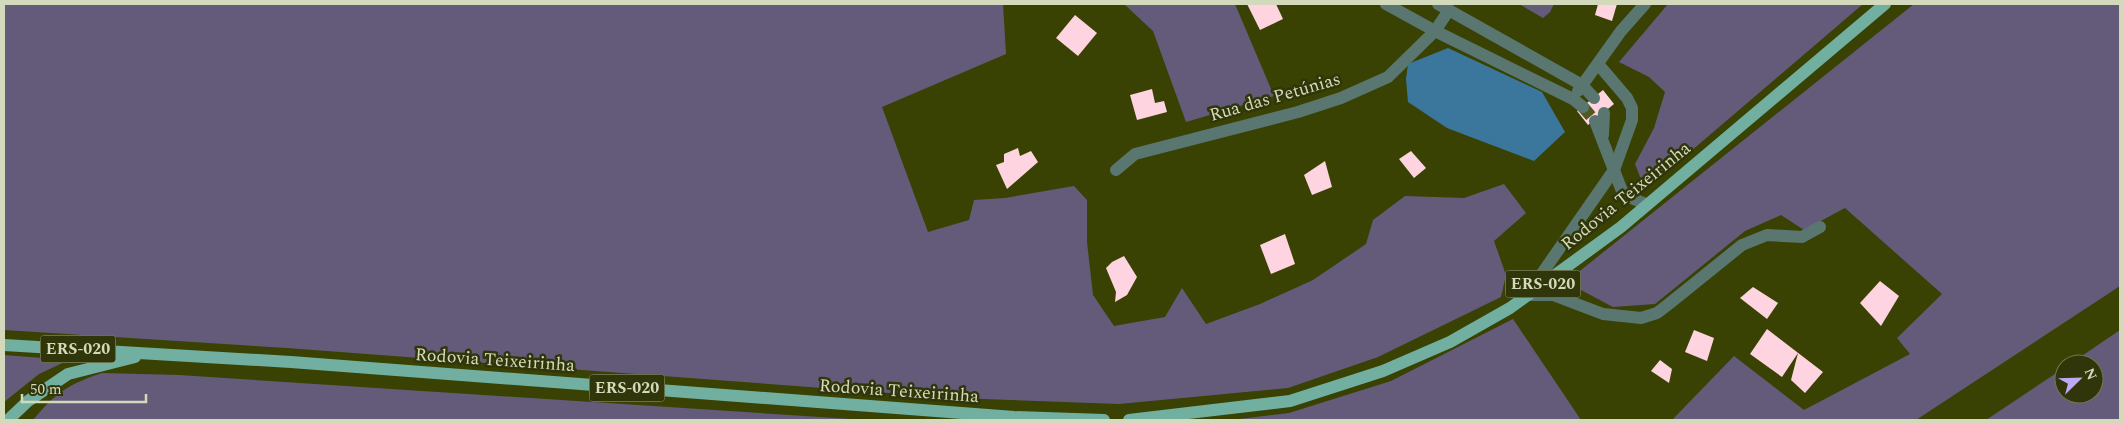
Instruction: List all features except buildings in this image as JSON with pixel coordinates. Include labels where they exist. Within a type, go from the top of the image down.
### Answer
[{"type":"main road","name":"Rodovia Teixeirinha","points":[[1129,420],[1290,401],[1383,371],[1450,342],[1528,295],[1621,227],[1885,4]]},
{"type":"main road","name":"Rodovia Teixeirinha","points":[[4,345],[152,353],[1014,417],[1104,420]]},
{"type":"main road","points":[[8,420],[28,402],[68,374],[101,364],[152,353]]},
{"type":"street","points":[[1386,4],[1435,31],[1578,103],[1582,85],[1621,30],[1645,4]]},
{"type":"street","points":[[1443,7],[1582,85],[1594,98]]},
{"type":"street","name":"Rua das Petúnias","points":[[1116,170],[1135,154],[1298,112],[1341,98],[1388,77],[1435,31],[1443,7]]},
{"type":"street","points":[[1528,295],[1614,170],[1632,120],[1632,108],[1627,98],[1598,64]]},
{"type":"street","points":[[1599,117],[1603,138],[1622,191],[1631,198],[1646,204]]},
{"type":"street","points":[[1528,295],[1553,295],[1603,314],[1641,318],[1657,313],[1742,245],[1766,234],[1802,237],[1820,227]]},
{"type":"shaded area","points":[[4,4],[1003,4],[1006,54],[882,107],[928,232],[969,220],[974,200],[1005,198],[1074,186],[1087,200],[1087,242],[1093,295],[1114,326],[1165,317],[1182,288],[1206,324],[1260,304],[1313,280],[1366,244],[1373,220],[1405,196],[1464,198],[1504,184],[1526,213],[1494,241],[1506,275],[1501,297],[1378,357],[1288,388],[1119,404],[957,398],[287,348],[4,330]]},
{"type":"shaded area","points":[[1124,4],[1235,4],[1274,96],[1186,122],[1153,31]]},
{"type":"shaded area","points":[[1519,4],[1554,4],[1550,12],[1543,18]]},
{"type":"shaded area","points":[[1668,4],[1863,4],[1650,186],[1641,179],[1635,164],[1654,128],[1665,92],[1649,77],[1619,62]]},
{"type":"shaded area","points":[[1914,4],[2120,4],[2120,286],[1916,420],[1672,420],[1734,356],[1804,410],[1910,354],[1897,338],[1942,294],[1845,208],[1804,230],[1781,215],[1745,231],[1655,304],[1613,307],[1566,282]]},
{"type":"shaded area","points":[[1513,319],[1581,420],[1231,420],[1289,413],[1391,381]]},
{"type":"shaded area","points":[[2120,330],[2120,420],[1986,420],[2054,375],[2054,404],[2104,404],[2104,354],[2085,354]]},
{"type":"shaded area","points":[[4,355],[69,360],[39,374],[4,402]]},
{"type":"shaded area","points":[[102,373],[179,375],[866,420],[33,420],[63,390]]},
{"type":"water","points":[[1448,48],[1542,92],[1565,132],[1534,161],[1447,128],[1408,102],[1406,79],[1408,64]]},
{"type":"tunnel","points":[[1583,107],[1595,121]]}]
